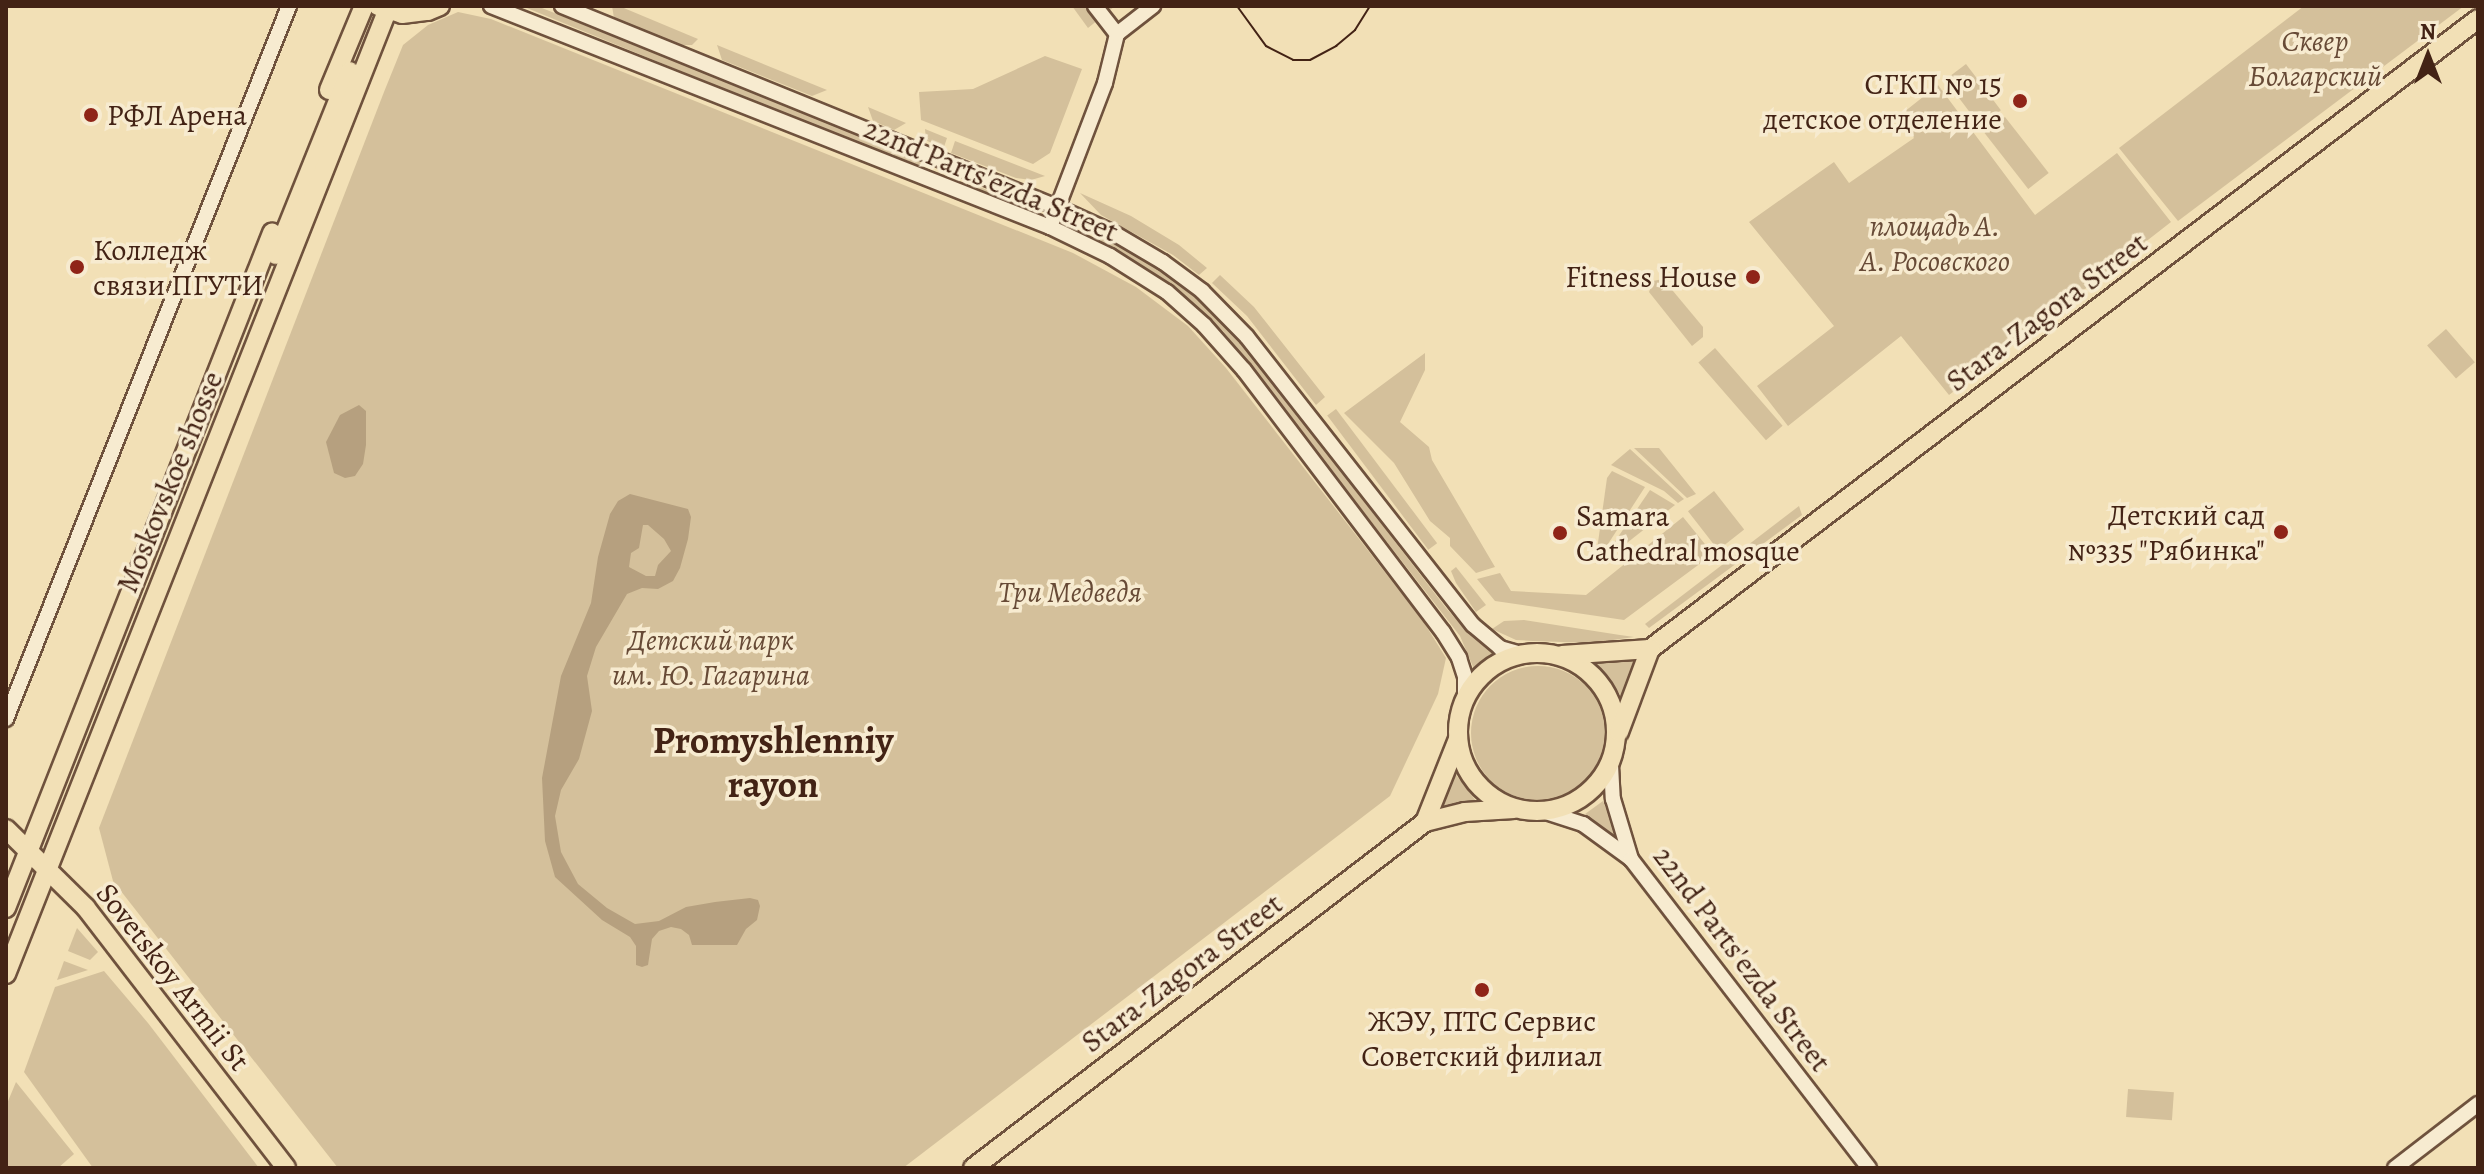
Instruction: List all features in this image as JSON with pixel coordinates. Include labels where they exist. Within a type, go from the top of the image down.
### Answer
[{"type":"main road","name":"Moskovskoe shosse","points":[[6,942],[364,6]]},
{"type":"main road","name":"Moskovskoe shosse","points":[[6,974],[38,858],[382,7],[415,14],[440,6]]},
{"type":"main road","name":"Stara-Zagora Street","points":[[1650,649],[2478,19]]},
{"type":"main road","points":[[1425,822],[1458,739],[1465,701],[1480,678],[1500,662],[1521,654],[1562,655],[1650,649],[1617,739],[1611,765],[1594,788],[1569,805],[1546,812],[1514,809],[1487,794],[1470,775],[1458,739]]},
{"type":"main road","points":[[1562,655],[1585,668],[1602,686],[1613,712],[1617,739]]},
{"type":"main road","name":"Stara-Zagora Street","points":[[973,1168],[1425,822],[1465,812],[1514,809]]},
{"type":"main road","name":"Sovetskoy Armii St","points":[[6,829],[86,908],[286,1168]]},
{"type":"main road","name":"Moskovskoe shosse","points":[[6,908],[38,858]]},
{"type":"street","points":[[6,719],[289,6]]},
{"type":"street","name":"22nd Parts'ezda Street","points":[[491,6],[1050,227],[1110,256],[1167,292],[1204,325],[1244,370],[1443,632],[1465,677],[1465,701]]},
{"type":"street","name":"22nd Parts'ezda Street","points":[[562,6],[1057,207],[1139,247],[1202,291],[1247,337],[1473,625],[1500,648],[1521,654]]},
{"type":"street","points":[[1095,6],[1117,34]]},
{"type":"street","points":[[1050,227],[1105,83],[1117,34],[1153,6]]},
{"type":"street","points":[[921,176],[930,155]]},
{"type":"street","points":[[957,190],[966,170]]},
{"type":"street","name":"22nd Parts'ezda Street","points":[[1611,765],[1613,799],[1631,859],[1869,1168]]},
{"type":"street","points":[[1546,812],[1583,824],[1631,859]]},
{"type":"street","points":[[2395,1168],[2478,1104]]},
{"type":"green space","points":[[522,6],[537,6],[920,160],[921,165],[917,168]]},
{"type":"green space","points":[[612,6],[619,6],[698,39],[692,45],[680,45],[614,18]]},
{"type":"green space","points":[[1072,6],[1115,6],[1088,28]]},
{"type":"green space","name":"Сквер Болгарский","points":[[2304,6],[2464,6],[2178,221],[2119,148]]},
{"type":"green space","name":"Детский парк им. Ю. Гагарина","points":[[458,12],[491,19],[1073,253],[1136,287],[1188,326],[1226,368],[1423,621],[1446,658],[1438,694],[1390,796],[903,1168],[338,1168],[113,881],[99,828],[384,92],[403,45],[428,25]]},
{"type":"green space","points":[[717,45],[827,90],[812,96],[722,60]]},
{"type":"green space","points":[[1045,56],[1082,69],[1050,153],[1033,164],[921,120],[919,92],[973,89]]},
{"type":"green space","points":[[1966,64],[2001,110],[1980,126],[1945,80]]},
{"type":"green space","name":"площадь А. А. Росовского","points":[[1938,85],[2035,215],[2117,153],[2171,222],[1949,395],[1901,336],[1788,426],[1757,386],[1834,326],[1749,222],[1834,162],[1849,183],[1914,138],[1899,116]]},
{"type":"green space","points":[[868,107],[906,123],[894,130],[873,121]]},
{"type":"green space","points":[[2005,117],[2049,173],[2028,189],[1985,133]]},
{"type":"green space","points":[[925,129],[947,138],[943,150],[926,140]]},
{"type":"green space","points":[[955,141],[1045,176],[1031,180],[1016,178],[951,153]]},
{"type":"green space","points":[[973,184],[1023,205],[1025,209],[970,189]]},
{"type":"green space","points":[[1080,193],[1131,216],[1179,245],[1207,268],[1199,275],[1173,255],[1101,215]]},
{"type":"green space","points":[[1096,234],[1160,269],[1229,326],[1446,608],[1467,632],[1496,654],[1474,669],[1460,636],[1223,331],[1158,276],[1093,239]]},
{"type":"green space","points":[[1220,275],[1254,307],[1325,397],[1316,405],[1247,316],[1212,283]]},
{"type":"green space","points":[[1663,279],[1703,327],[1703,337],[1692,346],[1649,292],[1653,281]]},
{"type":"green space","points":[[2446,329],[2475,362],[2456,379],[2427,345]]},
{"type":"green space","points":[[1715,348],[1783,426],[1766,440],[1698,362]]},
{"type":"green space","points":[[1425,353],[1425,370],[1400,422],[1429,447],[1432,460],[1495,567],[1476,573],[1450,546],[1450,538],[1430,521],[1394,463],[1344,413]]},
{"type":"green space","points":[[1336,409],[1437,543],[1428,550],[1327,416]]},
{"type":"green space","points":[[1634,448],[1659,448],[1696,494],[1687,498]]},
{"type":"green space","points":[[1630,449],[1684,499],[1678,503],[1664,491],[1611,465]]},
{"type":"green space","points":[[1612,471],[1645,487],[1595,564],[1607,478]]},
{"type":"green space","points":[[1650,490],[1675,505],[1599,565]]},
{"type":"green space","points":[[1714,491],[1744,530],[1718,550],[1688,511]]},
{"type":"green space","points":[[1799,506],[1802,515],[1649,628],[1645,624]]},
{"type":"green space","points":[[1683,517],[1713,554],[1624,620],[1495,601],[1477,579],[1500,573],[1511,591],[1586,595]]},
{"type":"green space","points":[[1456,567],[1486,605],[1476,612],[1456,583],[1451,571]]},
{"type":"green space","points":[[1524,620],[1634,637],[1592,643],[1533,641],[1516,640],[1492,629],[1504,621]]},
{"type":"green space","points":[[1642,656],[1623,698],[1595,663],[1622,661]]},
{"type":"green space","points":[[1538,666],[1564,671],[1585,686],[1600,707],[1605,733],[1600,759],[1585,780],[1564,795],[1538,800],[1512,795],[1491,780],[1476,759],[1471,733],[1476,707],[1491,686],[1512,671]]},
{"type":"green space","points":[[1453,771],[1479,805],[1435,816]]},
{"type":"green space","points":[[1603,801],[1619,839],[1616,842],[1585,814]]},
{"type":"green space","points":[[77,928],[98,952],[90,960],[68,951]]},
{"type":"green space","points":[[64,961],[88,970],[57,980]]},
{"type":"green space","points":[[104,971],[148,1023],[259,1168],[93,1168],[24,1072],[55,987]]},
{"type":"green space","points":[[16,1082],[74,1154],[58,1168],[6,1168],[6,1106]]},
{"type":"green space","points":[[2128,1089],[2174,1092],[2172,1120],[2126,1117]]},
{"type":"shaded area","points":[[359,405],[366,411],[363,464],[355,476],[345,478],[334,473],[326,442],[340,415]]},
{"type":"shaded area","points":[[630,494],[688,509],[691,517],[688,539],[673,581],[658,589],[642,588],[627,594],[596,647],[587,676],[592,711],[579,759],[561,790],[555,816],[561,852],[578,884],[607,908],[635,924],[659,921],[686,907],[715,902],[750,898],[758,900],[760,906],[757,920],[746,929],[737,945],[692,945],[689,935],[681,929],[671,927],[659,931],[652,939],[648,965],[642,967],[636,965],[636,946],[630,937],[602,920],[555,877],[545,841],[542,778],[561,676],[591,603],[598,557],[610,514],[618,501]],"holes":[[[643,525],[648,525],[664,539],[671,551],[658,565],[655,576],[646,576],[629,567],[631,553],[639,548]]]},
{"type":"tram line","points":[[1237,6],[1266,46],[1293,60],[1310,60],[1336,46],[1355,30],[1370,6]]},
{"type":"place","name":"СГКП № 15 детское отделение","points":[[2020,101]]},
{"type":"place","name":"РФЛ Арена","points":[[91,115]]},
{"type":"place","name":"Колледж связи ПГУТИ","points":[[77,267]]},
{"type":"place","name":"Fitness House","points":[[1753,277]]},
{"type":"place","name":"Детский сад №335 \"Рябинка\"","points":[[2281,532]]},
{"type":"place","name":"Samara Cathedral mosque","points":[[1560,533]]},
{"type":"place","name":"ЖЭУ, ПТС Сервис Советский филиал","points":[[1482,990]]},
{"type":"district","name":"Promyshlenniy rayon","points":[[773,763]]},
{"type":"park label","name":"Три Медведя","points":[[1070,592]]}]
